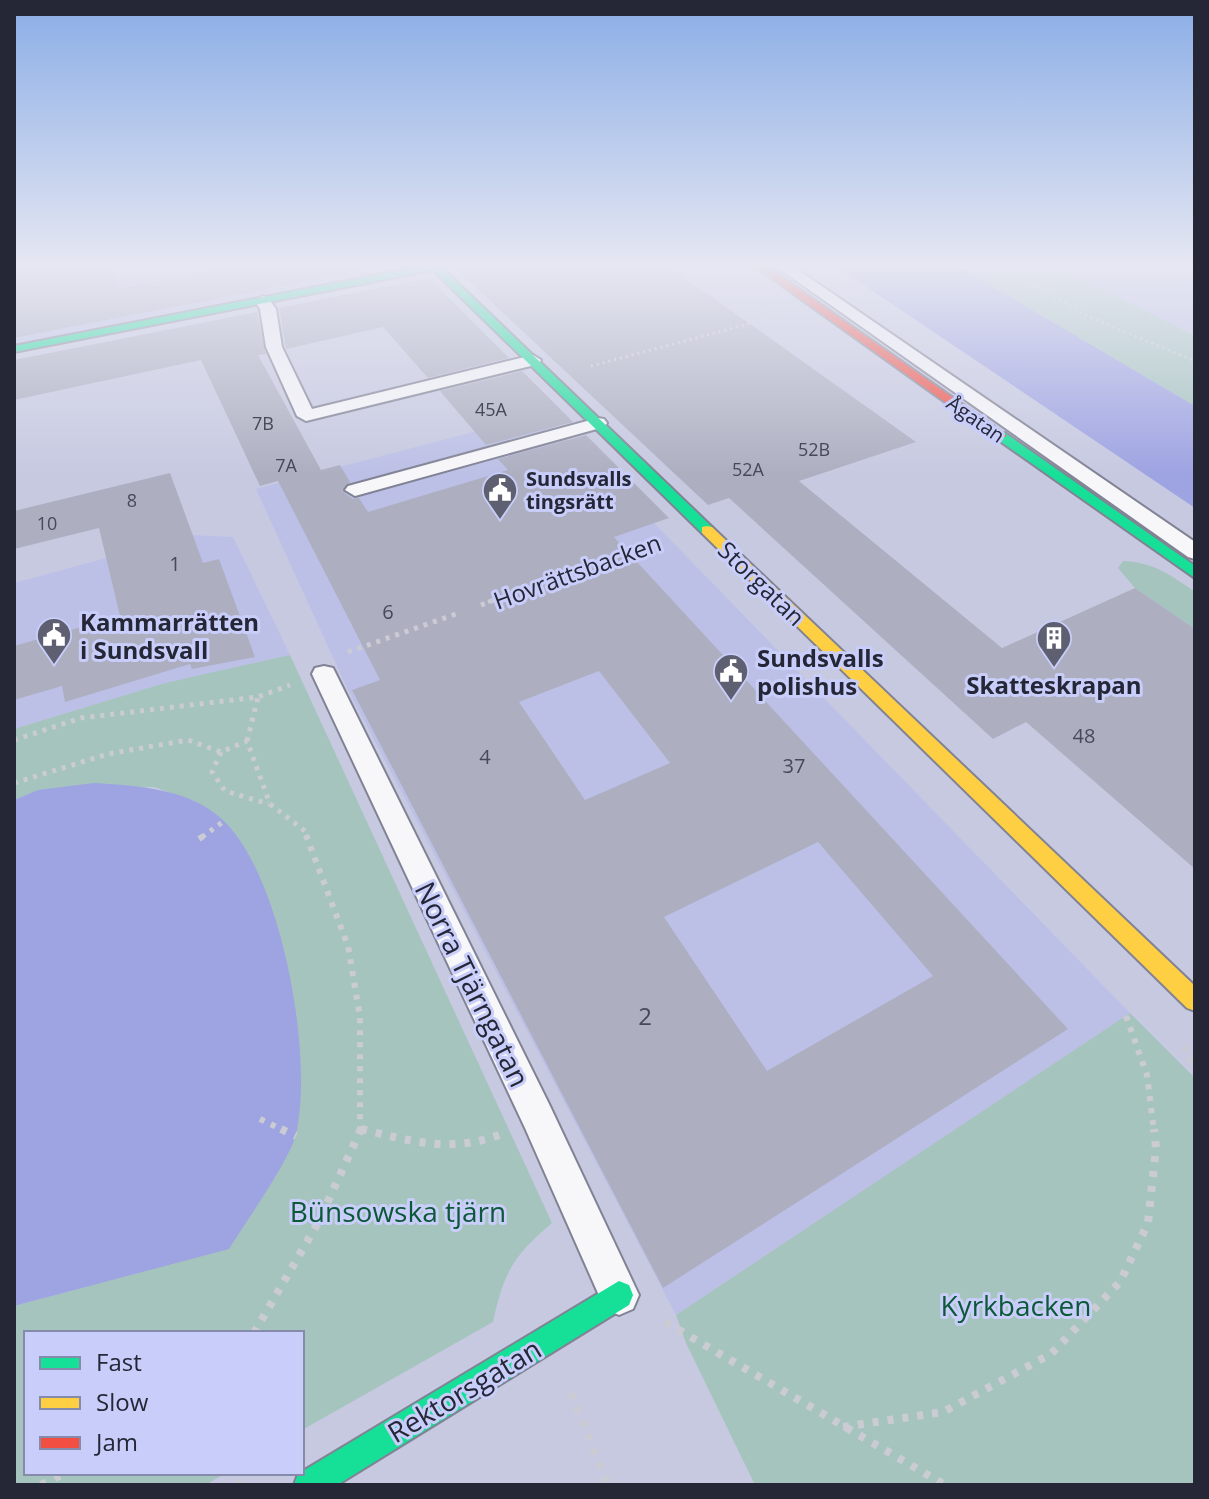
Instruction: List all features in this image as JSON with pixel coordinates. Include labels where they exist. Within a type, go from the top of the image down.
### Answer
[{"type":"street","points":[[14,349],[87,335]]},
{"type":"street","name":"Storgatan","points":[[507,335],[1195,1001]]},
{"type":"street","name":"Ågatan","points":[[857,335],[1195,573]]},
{"type":"street","name":"Rektorsgatan","points":[[309,1485],[619,1295]]},
{"type":"lane","points":[[272,335],[274,347],[306,416],[533,360]]},
{"type":"lane","points":[[882,335],[1195,552]]},
{"type":"lane","points":[[355,490],[598,423]]},
{"type":"lane","name":"Norra Tjärngatan","points":[[335,663],[619,1295]]},
{"type":"path","points":[[585,367],[707,335]]},
{"type":"path","points":[[1132,335],[1195,361]]},
{"type":"path","name":"Hovrättsbacken","points":[[481,605],[672,537]]},
{"type":"path","points":[[14,740],[81,718],[258,697],[456,614]]},
{"type":"path","points":[[258,697],[247,741],[270,804]]},
{"type":"path","points":[[14,783],[108,754],[188,740],[221,752]]},
{"type":"path","points":[[247,741],[221,752],[212,772],[225,791],[270,804],[305,831],[348,946],[360,1017],[361,1129],[319,1221],[255,1331]]},
{"type":"path","points":[[199,839],[224,821]]},
{"type":"path","points":[[843,1427],[943,1412],[1051,1354],[1120,1282],[1148,1223],[1156,1148],[1147,1075],[1126,1016]]},
{"type":"path","points":[[361,1129],[447,1148],[483,1143],[537,1116]]},
{"type":"path","points":[[260,1119],[296,1136]]},
{"type":"path","points":[[619,1295],[945,1485]]},
{"type":"path","points":[[550,1338],[608,1485]]},
{"type":"path","points":[[41,1485],[61,1475]]},
{"type":"shaded area","points":[[14,335],[59,335],[14,344]]},
{"type":"shaded area","points":[[541,414],[654,523],[1130,1013],[676,1315],[347,688],[256,489]]},
{"type":"shaded area","points":[[191,535],[233,537],[290,655],[165,683],[14,729],[14,583]]},
{"type":"green space","points":[[1075,335],[1195,336],[1195,406]]},
{"type":"green space","points":[[1123,561],[1153,567],[1195,592],[1195,629],[1135,588],[1118,568]]},
{"type":"green space","name":"Bünsowska tjärn","points":[[290,655],[552,1223],[528,1245],[512,1266],[501,1290],[493,1322],[304,1429],[304,1331],[24,1331],[24,1475],[222,1475],[205,1485],[14,1485],[14,1306],[229,1248],[296,1135],[224,821],[194,801],[154,787],[38,790],[14,800],[14,729],[165,683]]},
{"type":"green space","name":"Kyrkbacken","points":[[1130,1013],[1195,1078],[1195,1485],[755,1485],[686,1343],[676,1315]]},
{"type":"water","points":[[938,335],[1075,335],[1195,406],[1195,508]]},
{"type":"water","name":"Bünsowska tjärn","points":[[94,783],[164,791],[197,802],[225,822],[245,849],[263,884],[289,970],[301,1060],[296,1134],[276,1175],[229,1249],[14,1306],[14,800],[38,790]]},
{"type":"building","points":[[141,335],[262,335],[266,354],[258,355],[321,470],[340,465],[350,482],[342,491],[353,499],[359,498],[368,512],[508,470],[498,459],[586,435],[669,518],[614,537],[1068,1029],[663,1288],[352,690],[380,680],[278,481],[260,486],[201,360],[14,400],[14,360]],"holes":[[[599,671],[670,763],[585,800],[519,702]],[[818,842],[933,976],[767,1071],[664,917]]]},
{"type":"building","points":[[284,335],[348,335],[286,349]]},
{"type":"building","points":[[390,335],[486,335],[509,358],[428,378]]},
{"type":"building","points":[[527,335],[766,335],[916,442],[799,481],[1002,648],[1135,588],[1195,629],[1195,869],[1026,722],[993,739],[729,498],[708,505]]},
{"type":"building","points":[[522,371],[573,422],[486,445],[440,391]]},
{"type":"building","points":[[170,473],[203,563],[219,559],[255,657],[192,669],[190,664],[65,702],[62,686],[14,700],[14,646],[120,616],[99,528],[14,549],[14,511]]},
{"type":"traffic: fast","points":[[14,349],[86,335]]},
{"type":"traffic: fast","points":[[505,335],[707,530]]},
{"type":"traffic: fast","points":[[1001,436],[1195,573]]},
{"type":"traffic: fast","points":[[309,1485],[619,1295]]},
{"type":"traffic: slow","points":[[707,530],[1195,1001]]},
{"type":"traffic: jam","points":[[857,335],[1001,436]]},
{"type":"place","name":"Sundsvalls tingsrätt","points":[[500,521]]},
{"type":"place","name":"Kammarrätten i Sundsvall","points":[[54,666]]},
{"type":"place","name":"Skatteskrapan","points":[[1054,669]]},
{"type":"place","name":"Sundsvalls polishus","points":[[731,702]]}]
